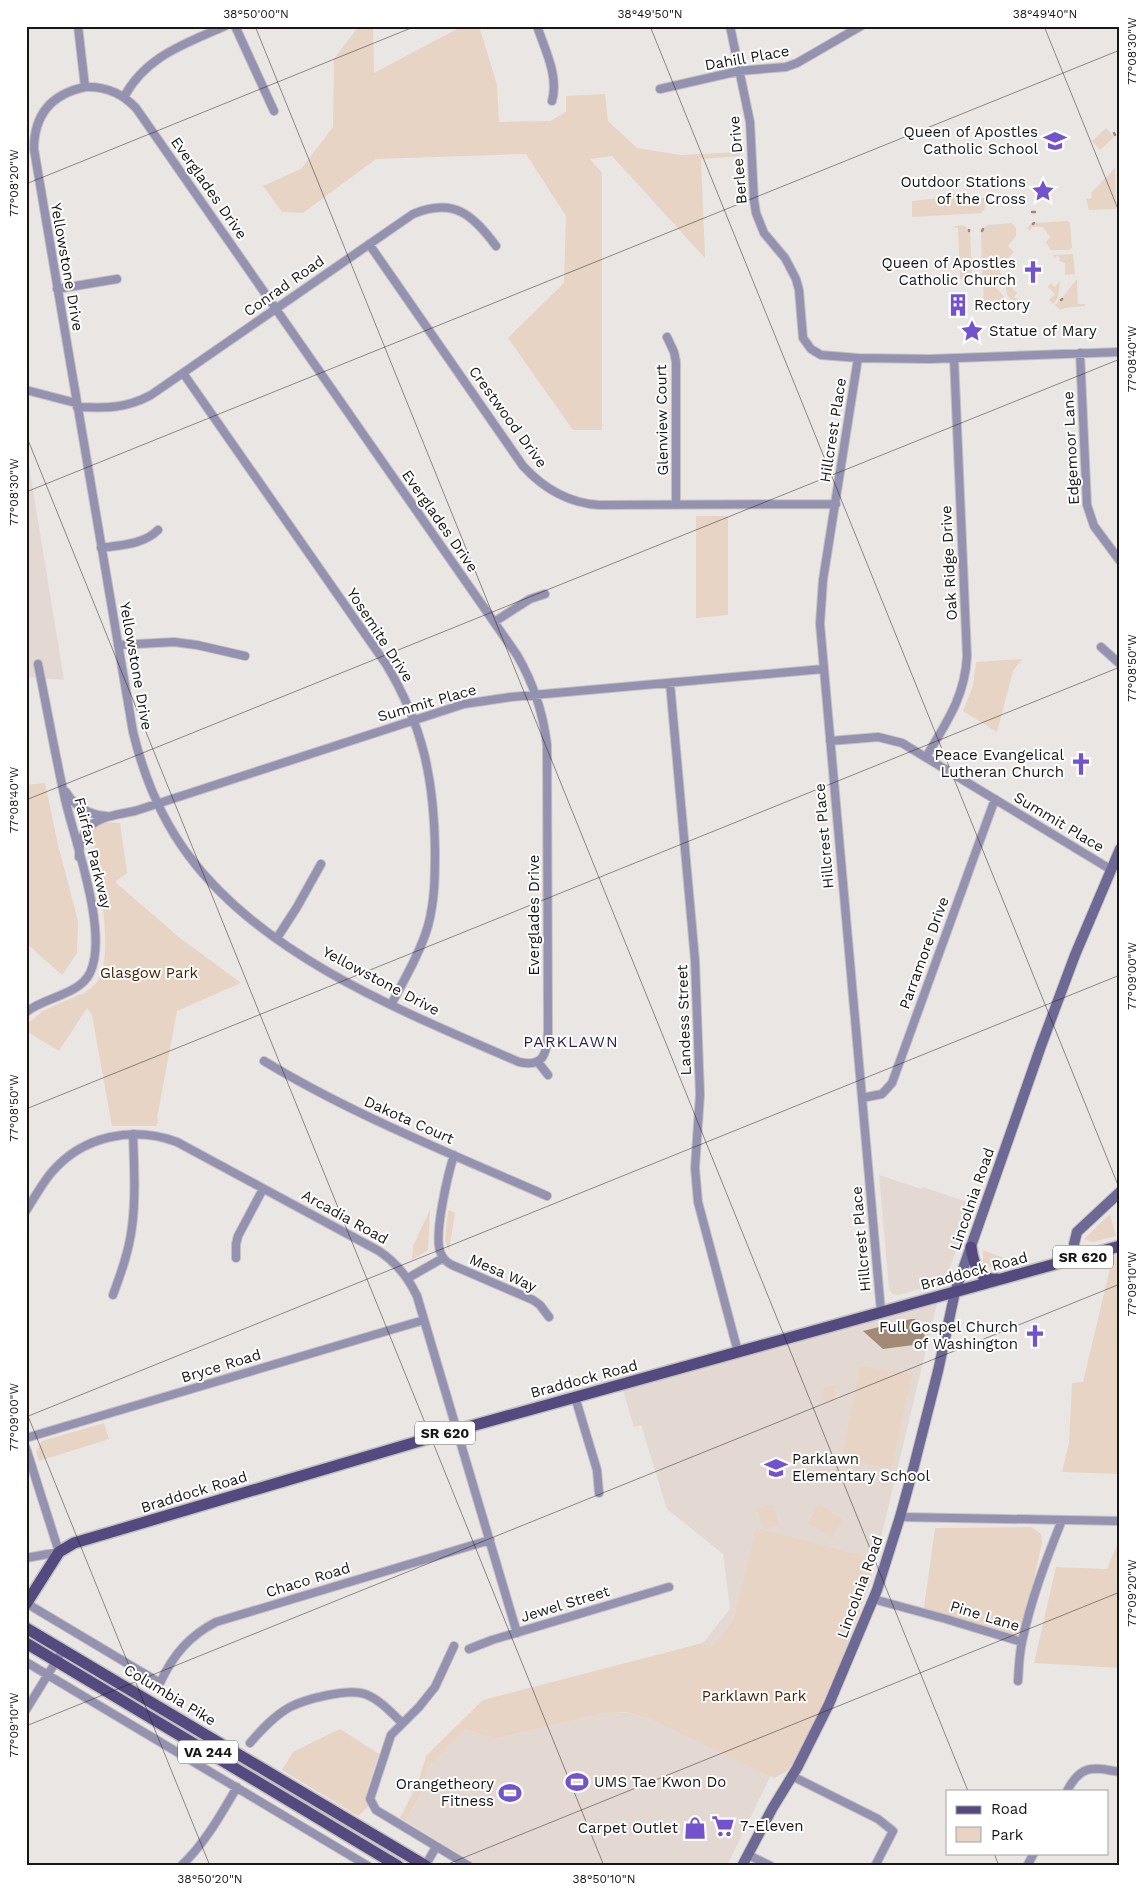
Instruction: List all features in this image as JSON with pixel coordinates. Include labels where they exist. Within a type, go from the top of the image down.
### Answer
[{"type":"main road","name":"Lincolnia Road","points":[[742,1866],[829,1704],[873,1599],[900,1517],[932,1393],[955,1292],[1044,1037],[1110,869],[1120,849]]},
{"type":"main road","points":[[1077,1258],[1074,1244],[1077,1232],[1120,1192]]},
{"type":"main road","name":"Braddock Road","points":[[59,1552],[74,1544],[457,1430],[1120,1246]]},
{"type":"main road","points":[[971,1247],[976,1267],[983,1276],[993,1279],[1009,1278]]},
{"type":"main road","points":[[26,1604],[59,1552]]},
{"type":"main road","name":"Columbia Pike","points":[[26,1628],[426,1866]]},
{"type":"main road","name":"Columbia Pike","points":[[26,1643],[398,1866]]},
{"type":"street","points":[[78,26],[85,87]]},
{"type":"street","points":[[124,97],[138,75],[159,57],[225,26]]},
{"type":"street","points":[[235,26],[274,111]]},
{"type":"street","points":[[537,26],[553,76],[552,101]]},
{"type":"street","name":"Berlee Drive","points":[[730,26],[750,122],[756,213],[764,233],[784,258],[796,279],[799,290],[803,338],[811,349],[821,355],[858,358],[954,358],[1120,352]]},
{"type":"street","name":"Dahill Place","points":[[660,90],[739,71],[786,67],[797,64],[861,26]]},
{"type":"street","name":"Everglades Drive","points":[[85,87],[104,88],[124,97],[136,108],[528,673],[542,713],[547,746],[548,1032],[546,1052],[538,1062]]},
{"type":"street","name":"Yellowstone Drive","points":[[85,87],[73,90],[53,101],[40,118],[34,138],[34,148],[135,740],[146,779],[157,804],[174,834],[206,878],[242,912],[277,938],[321,967],[391,1005],[519,1062],[527,1064],[538,1062]]},
{"type":"street","name":"Conrad Road","points":[[26,390],[77,405],[113,408],[125,406],[151,395],[413,214],[435,207],[466,214],[481,226],[496,246]]},
{"type":"street","name":"Crestwood Drive","points":[[369,244],[524,466],[532,476],[554,492],[580,502],[599,505],[836,504]]},
{"type":"street","points":[[57,289],[117,279]]},
{"type":"street","name":"Glenview Court","points":[[667,337],[674,352],[676,362],[676,505]]},
{"type":"street","name":"Edgemoor Lane","points":[[1080,353],[1087,505],[1094,526],[1109,549],[1120,561]]},
{"type":"street","name":"Hillcrest Place","points":[[858,358],[821,600],[820,624],[881,1312]]},
{"type":"street","name":"Oak Ridge Drive","points":[[926,757],[953,712],[959,699],[966,671],[967,656],[954,358]]},
{"type":"street","name":"Yosemite Drive","points":[[183,373],[386,664],[397,682],[414,720],[426,760],[432,791],[434,812],[434,892],[428,927],[421,946],[391,1005]]},
{"type":"street","points":[[101,548],[140,541],[148,538],[158,530]]},
{"type":"street","points":[[494,622],[530,599],[546,594]]},
{"type":"street","points":[[118,645],[174,642],[197,645],[245,656]]},
{"type":"street","points":[[1101,647],[1120,664]]},
{"type":"street","name":"Fairfax Parkway","points":[[26,1012],[35,1005],[78,986],[90,974],[96,952],[95,919],[61,781],[38,664]]},
{"type":"street","name":"Summit Place","points":[[79,857],[80,842],[88,827],[102,818],[157,804],[473,702],[824,669]]},
{"type":"street","name":"Landess Street","points":[[670,683],[695,969],[700,1094],[695,1168],[696,1185],[698,1202],[738,1352]]},
{"type":"street","name":"Summit Place","points":[[830,741],[869,737],[890,739],[902,743],[1110,869]]},
{"type":"street","name":"Summit Place","points":[[61,781],[68,796],[82,810],[101,816],[110,816]]},
{"type":"street","name":"Parramore Drive","points":[[862,1098],[882,1094],[892,1083],[995,798]]},
{"type":"street","points":[[277,938],[321,864]]},
{"type":"street","name":"Dakota Court","points":[[264,1061],[332,1099],[547,1196]]},
{"type":"street","points":[[538,1062],[548,1076]]},
{"type":"street","points":[[113,1295],[124,1266],[132,1228],[134,1194],[133,1134]]},
{"type":"street","name":"Arcadia Road","points":[[26,1211],[50,1175],[66,1158],[91,1143],[105,1138],[133,1134],[151,1135],[177,1142],[379,1251],[390,1259],[408,1278],[417,1296],[517,1632]]},
{"type":"street","points":[[408,1278],[443,1258],[438,1246],[438,1234],[448,1175],[454,1155]]},
{"type":"street","points":[[236,1258],[238,1236],[263,1188]]},
{"type":"street","name":"Mesa Way","points":[[443,1258],[452,1265],[533,1300],[540,1305],[549,1317]]},
{"type":"street","name":"Bryce Road","points":[[26,1438],[424,1320]]},
{"type":"street","points":[[575,1397],[597,1470],[599,1493]]},
{"type":"street","points":[[26,1448],[59,1552]]},
{"type":"street","points":[[900,1517],[1120,1521]]},
{"type":"street","name":"Pine Lane","points":[[873,1599],[1022,1642],[1039,1577],[1062,1520]]},
{"type":"street","name":"Chaco Road","points":[[26,1604],[160,1682],[167,1667],[181,1648],[192,1637],[216,1622],[490,1540]]},
{"type":"street","name":"Braddock Road","points":[[26,1558],[59,1552]]},
{"type":"street","name":"Jewel Street","points":[[469,1649],[517,1632],[669,1587]]},
{"type":"street","points":[[1018,1681],[1022,1642]]},
{"type":"street","points":[[454,1646],[435,1687],[420,1707],[391,1735],[370,1799],[376,1810],[469,1866]]},
{"type":"street","points":[[26,1710],[63,1650]]},
{"type":"street","points":[[26,1662],[368,1866]]},
{"type":"street","points":[[250,1743],[268,1723],[291,1707],[337,1693],[365,1694],[387,1708],[402,1723]]},
{"type":"street","points":[[1068,1790],[1073,1779],[1086,1770],[1100,1768],[1120,1772]]},
{"type":"street","points":[[792,1776],[878,1819],[893,1831],[875,1866]]},
{"type":"street","points":[[181,1866],[213,1828],[237,1787]]},
{"type":"street","points":[[426,1866],[436,1847]]},
{"type":"street","points":[[1027,1866],[1033,1854]]},
{"type":"street","points":[[748,1855],[771,1866]]},
{"type":"shaded area","points":[[26,447],[64,680],[26,677]]},
{"type":"shaded area","points":[[879,1175],[921,1189],[923,1187],[973,1204],[947,1276],[938,1284],[899,1295],[892,1294],[889,1288]]},
{"type":"shaded area","name":"Parklawn Elementary School","points":[[937,1304],[869,1587],[822,1699],[703,1643],[730,1609],[723,1554],[667,1509],[641,1425],[634,1427],[622,1387]]},
{"type":"shaded area","points":[[915,1319],[929,1343],[883,1349],[863,1331]]},
{"type":"shaded area","points":[[611,1712],[629,1713],[650,1719],[771,1775],[727,1866],[479,1866],[405,1821],[425,1786],[427,1768],[465,1729],[495,1739],[594,1714]]},
{"type":"green space","points":[[359,26],[373,26],[374,73],[463,26],[479,26],[497,85],[499,122],[550,121],[566,112],[566,96],[605,94],[608,121],[637,148],[681,155],[740,152],[740,156],[701,159],[705,258],[612,156],[590,159],[602,173],[602,430],[573,430],[508,338],[564,283],[566,216],[526,154],[376,159],[303,213],[282,212],[263,186],[301,169],[333,127],[334,59]]},
{"type":"green space","points":[[1106,128],[1114,137],[1100,150],[1092,141]]},
{"type":"green space","points":[[1115,168],[1116,209],[1089,210],[1086,199],[1092,198],[1091,193]]},
{"type":"green space","points":[[968,193],[976,198],[984,198],[985,208],[981,213],[912,217],[912,201]]},
{"type":"green space","points":[[1068,221],[1070,223],[1072,248],[1069,250],[1051,250],[1046,242],[1050,237],[1043,227],[1032,227],[1030,231],[1027,228],[1032,223]]},
{"type":"green space","points":[[1012,223],[1016,228],[1016,236],[1008,246],[1014,252],[1000,266],[1000,273],[1003,276],[982,278],[981,230],[987,225]]},
{"type":"green space","points":[[963,225],[970,231],[972,279],[960,279],[958,228],[951,227]]},
{"type":"green space","points":[[1073,254],[1075,274],[1065,275],[1065,263],[1059,261],[1058,255],[1055,258],[1052,256],[1055,255]]},
{"type":"green space","points":[[1076,280],[1078,304],[1084,304],[1085,306],[1060,310],[1055,305],[1060,300],[1063,300],[1062,298]]},
{"type":"green space","points":[[1060,281],[1058,298],[1053,304],[1049,300],[1055,294],[1048,287],[1051,283],[1055,287]]},
{"type":"green space","points":[[983,282],[996,288],[1014,308],[1010,312],[990,308],[991,310],[984,307]]},
{"type":"green space","points":[[1006,282],[1017,293],[1014,297],[1020,301],[1016,305],[1008,295]]},
{"type":"green space","points":[[696,516],[728,516],[728,615],[696,618]]},
{"type":"green space","points":[[1022,659],[1013,671],[997,732],[963,711],[973,686],[976,662]]},
{"type":"green space","points":[[45,783],[58,845],[78,921],[77,953],[62,975],[26,943],[26,785]]},
{"type":"green space","name":"Glasgow Park","points":[[89,822],[120,823],[127,873],[115,882],[180,938],[241,983],[177,1011],[156,1126],[112,1126],[92,1015],[87,1008],[59,1051],[26,1031],[26,1025],[43,1011],[80,994],[82,995],[92,987],[97,982],[103,969],[105,928],[103,905]]},
{"type":"green space","points":[[430,1210],[428,1250],[412,1260],[413,1246]]},
{"type":"green space","points":[[448,1210],[455,1213],[449,1251],[445,1240]]},
{"type":"green space","points":[[1110,1214],[1116,1236],[1093,1242],[1084,1239]]},
{"type":"green space","points":[[983,1250],[1017,1263],[995,1269],[983,1264]]},
{"type":"green space","points":[[1120,1254],[1120,1474],[1062,1472],[1069,1443],[1072,1383],[1083,1382],[1113,1256]]},
{"type":"green space","points":[[860,1366],[912,1374],[891,1469],[842,1458]]},
{"type":"green space","points":[[836,1385],[834,1401],[822,1399],[824,1387]]},
{"type":"green space","points":[[104,1423],[109,1439],[39,1461],[36,1452],[42,1441]]},
{"type":"green space","points":[[773,1504],[779,1525],[763,1529],[758,1510]]},
{"type":"green space","points":[[819,1504],[842,1519],[832,1538],[808,1523]]},
{"type":"green space","points":[[1031,1527],[1041,1534],[1042,1542],[1020,1645],[923,1615],[935,1528]]},
{"type":"green space","name":"Parklawn Park","points":[[756,1528],[876,1559],[857,1619],[835,1676],[796,1758],[787,1771],[774,1778],[650,1719],[626,1712],[601,1713],[495,1739],[465,1729],[427,1768],[425,1786],[405,1821],[400,1818],[419,1780],[426,1756],[483,1700],[703,1643],[712,1647],[734,1620]]},
{"type":"green space","points":[[1118,1543],[1120,1543],[1120,1668],[1034,1663],[1056,1567],[1107,1569]]},
{"type":"green space","points":[[340,1729],[379,1754],[367,1790],[369,1806],[358,1816],[282,1770],[293,1752]]},
{"type":"place","name":"Queen of Apostles Catholic School","points":[[1055,141]]},
{"type":"place","name":"Outdoor Stations of the Cross","points":[[1043,191]]},
{"type":"place","name":"Queen of Apostles Catholic Church","points":[[1033,272]]},
{"type":"place","name":"Rectory","points":[[958,305]]},
{"type":"place","name":"Statue of Mary","points":[[972,331]]},
{"type":"place","name":"Peace Evangelical Lutheran Church","points":[[1081,764]]},
{"type":"place","name":"Full Gospel Church of Washington","points":[[1035,1336]]},
{"type":"place","name":"Parklawn Elementary School","points":[[776,1468]]},
{"type":"place","name":"UMS Tae Kwon Do","points":[[577,1782]]},
{"type":"place","name":"Orangetheory Fitness","points":[[510,1793]]},
{"type":"place","name":"7-Eleven","points":[[723,1826]]},
{"type":"place","name":"Carpet Outlet","points":[[695,1828]]},
{"type":"district","name":"PARKLAWN","points":[[571,1041]]}]
